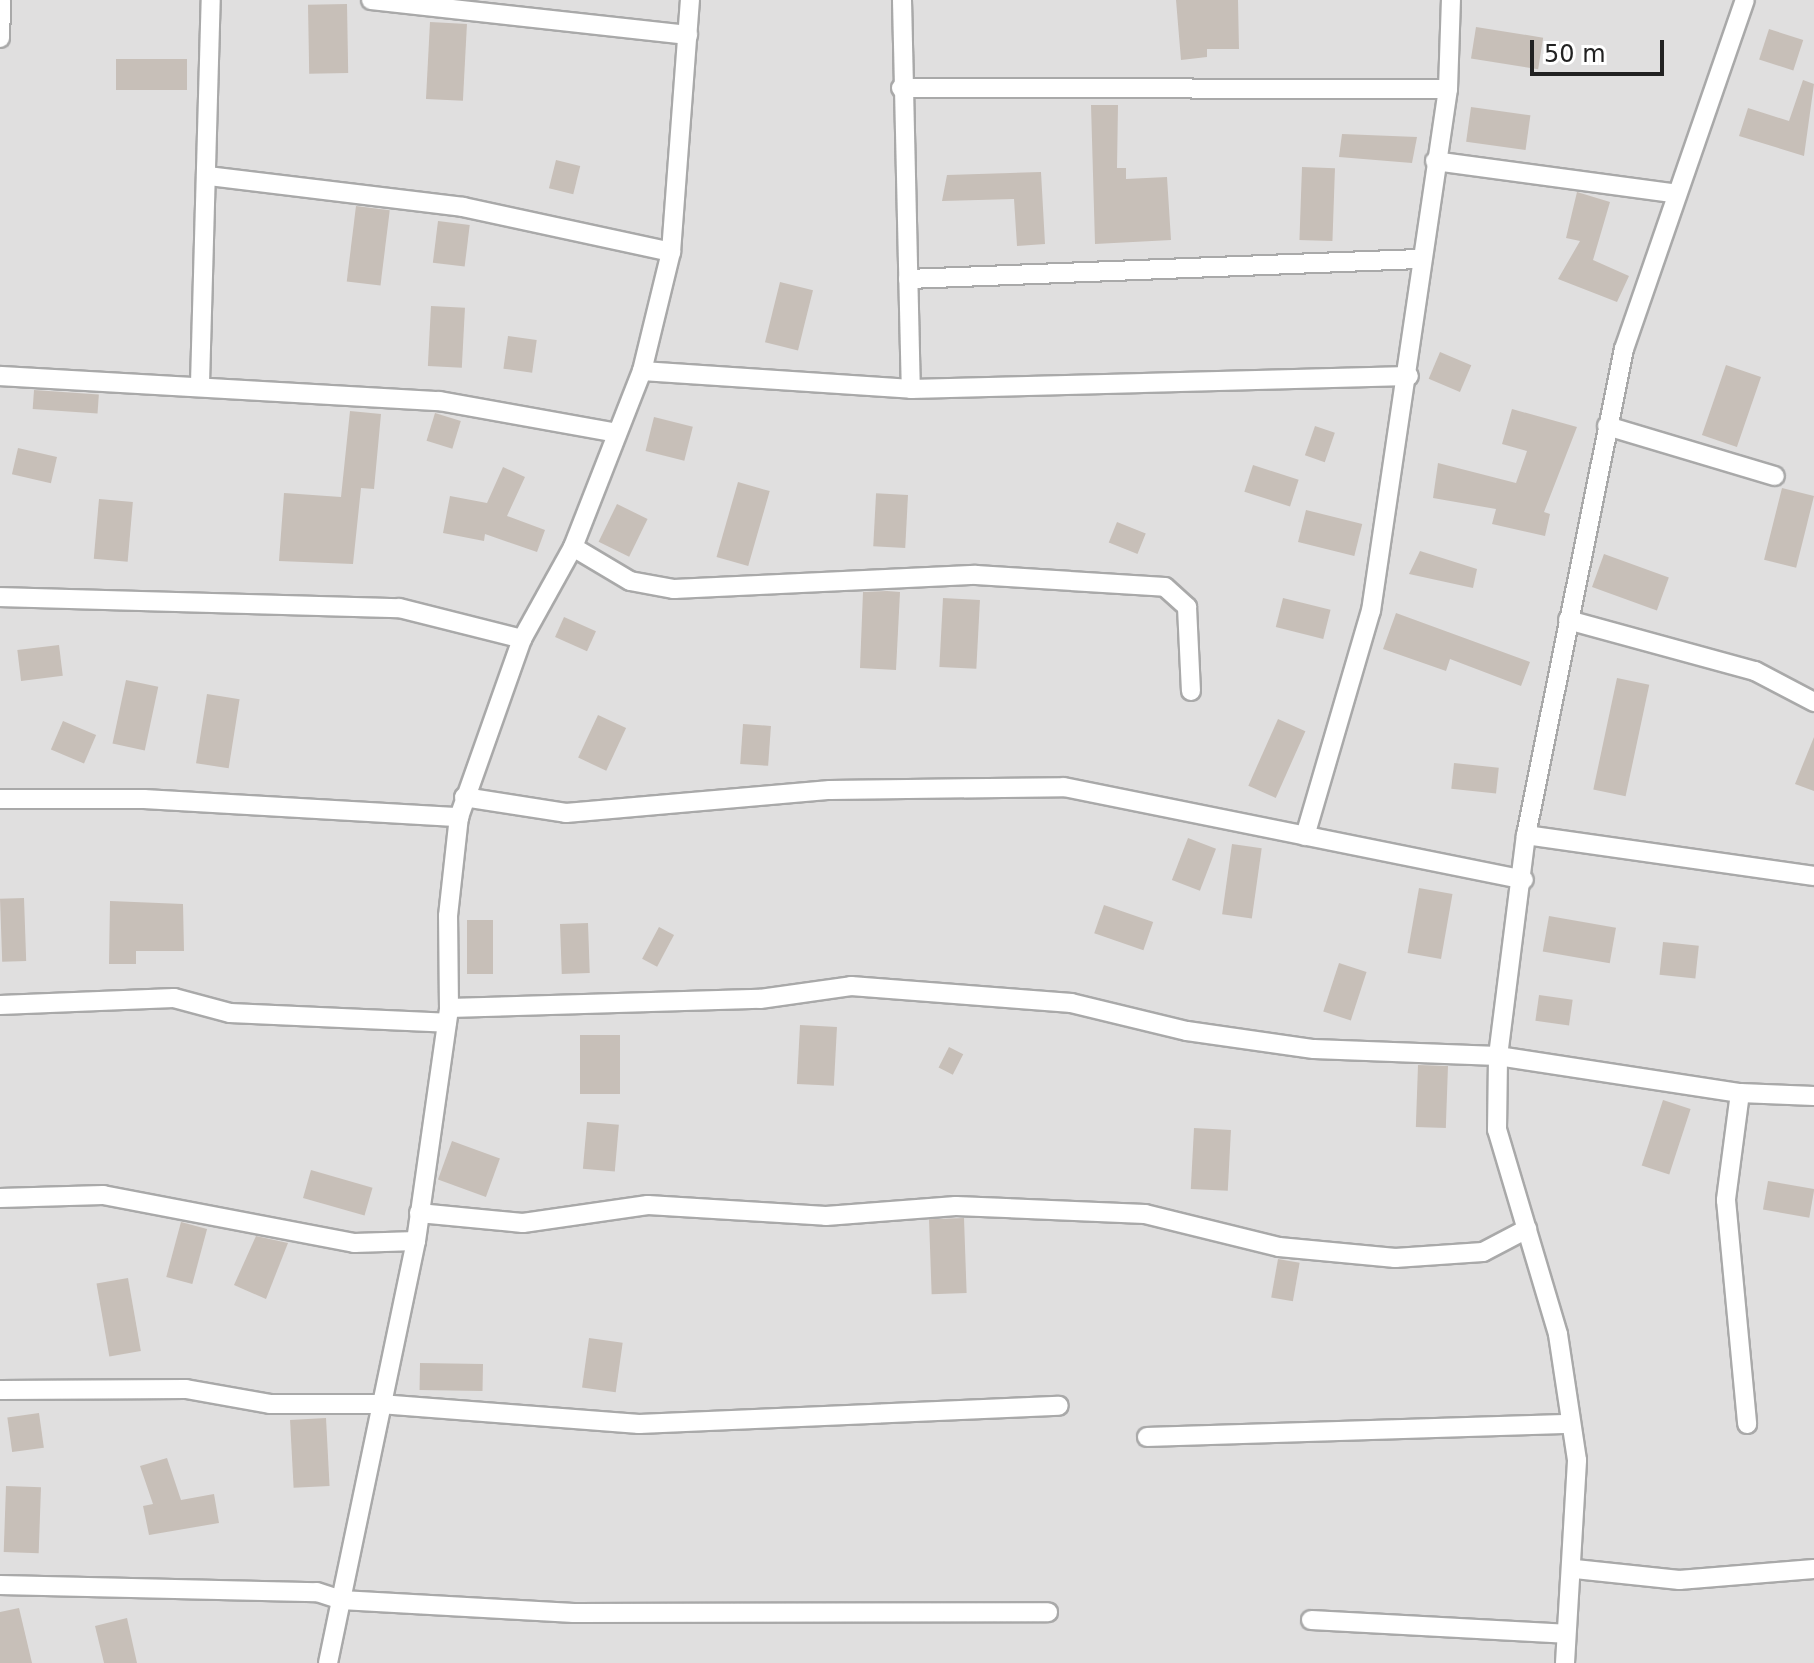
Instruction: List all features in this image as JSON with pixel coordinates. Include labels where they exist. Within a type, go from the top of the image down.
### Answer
[{"type":"street","points":[[0,38],[1,0]]},
{"type":"street","points":[[200,383],[211,0]]},
{"type":"street","points":[[371,0],[688,35]]},
{"type":"street","points":[[328,1663],[416,1241],[448,1016],[448,916],[459,817],[522,639],[573,547],[642,371],[671,252],[690,0]]},
{"type":"street","points":[[902,0],[901,88],[911,389]]},
{"type":"street","points":[[1305,836],[1371,611],[1409,376],[1420,259],[1448,89],[1451,0]]},
{"type":"street","points":[[1565,1663],[1575,1569],[1571,1424],[1558,1334],[1497,1130],[1498,1056],[1524,880],[1526,835],[1607,426],[1638,293],[1745,0]]},
{"type":"street","points":[[901,88],[1448,89]]},
{"type":"street","points":[[1435,161],[1673,193]]},
{"type":"street","points":[[208,176],[463,207],[671,252]]},
{"type":"street","points":[[908,279],[1420,259]]},
{"type":"street","points":[[642,371],[911,389],[1409,376]]},
{"type":"street","points":[[0,376],[200,383],[439,401],[616,433]]},
{"type":"street","points":[[1607,426],[1775,476]]},
{"type":"street","points":[[573,547],[630,581],[674,589],[976,575],[1165,587],[1187,607],[1191,691]]},
{"type":"street","points":[[0,597],[399,608],[522,639]]},
{"type":"street","points":[[1568,620],[1755,671],[1814,702]]},
{"type":"street","points":[[464,797],[566,813],[830,790],[1064,787],[1524,880]]},
{"type":"street","points":[[0,799],[144,799],[459,817]]},
{"type":"street","points":[[1526,835],[1814,876]]},
{"type":"street","points":[[0,1005],[174,998],[230,1013],[448,1016],[760,999],[851,986],[1071,1003],[1187,1031],[1314,1049],[1498,1056],[1740,1093],[1814,1096]]},
{"type":"street","points":[[1740,1093],[1726,1200],[1747,1424]]},
{"type":"street","points":[[0,1198],[103,1195],[354,1243],[416,1241]]},
{"type":"street","points":[[419,1213],[523,1223],[648,1205],[826,1216],[956,1206],[1145,1214],[1279,1247],[1395,1258],[1483,1252],[1527,1229]]},
{"type":"street","points":[[0,1390],[186,1389],[285,1405],[380,1404],[639,1424],[1059,1406]]},
{"type":"street","points":[[1147,1437],[1571,1424]]},
{"type":"street","points":[[1575,1569],[1679,1580],[1814,1569]]},
{"type":"street","points":[[0,1585],[317,1592],[341,1600],[574,1613],[1048,1612]]},
{"type":"street","points":[[1311,1620],[1566,1634]]},
{"type":"shaded area","points":[[0,0],[1814,0],[1814,1663],[0,1663]]},
{"type":"building","points":[[1176,0],[1238,0],[1239,49],[1207,49],[1207,57],[1181,60]]},
{"type":"building","points":[[347,4],[348,73],[309,74],[308,5]]},
{"type":"building","points":[[430,22],[467,24],[463,101],[426,99]]},
{"type":"building","points":[[1476,27],[1543,38],[1538,69],[1471,59]]},
{"type":"building","points":[[1769,29],[1803,40],[1793,71],[1759,59]]},
{"type":"building","points":[[116,59],[187,59],[187,90],[116,90]]},
{"type":"building","points":[[1803,80],[1814,84],[1804,156],[1739,136],[1748,108],[1789,121]]},
{"type":"building","points":[[1091,105],[1118,105],[1117,168],[1126,168],[1126,179],[1167,177],[1171,240],[1095,244]]},
{"type":"building","points":[[1471,107],[1530,115],[1526,150],[1466,142]]},
{"type":"building","points":[[1342,134],[1417,137],[1412,163],[1339,157]]},
{"type":"building","points":[[556,160],[580,166],[573,194],[549,188]]},
{"type":"building","points":[[1302,167],[1335,168],[1332,241],[1299,240]]},
{"type":"building","points":[[1041,172],[1045,244],[1017,246],[1014,199],[942,201],[947,175]]},
{"type":"building","points":[[1577,192],[1610,202],[1593,260],[1629,276],[1617,302],[1558,279],[1580,241],[1566,238]]},
{"type":"building","points":[[356,206],[390,210],[380,286],[347,281]]},
{"type":"building","points":[[438,221],[470,225],[465,267],[433,263]]},
{"type":"building","points":[[780,282],[813,290],[798,350],[765,342]]},
{"type":"building","points":[[431,306],[465,308],[462,368],[428,366]]},
{"type":"building","points":[[508,336],[537,340],[532,373],[503,369]]},
{"type":"building","points":[[1440,352],[1471,365],[1460,392],[1429,379]]},
{"type":"building","points":[[1726,365],[1761,377],[1737,447],[1702,435]]},
{"type":"building","points":[[34,390],[99,395],[98,413],[33,409]]},
{"type":"building","points":[[1512,409],[1577,427],[1544,512],[1550,514],[1545,536],[1492,524],[1496,509],[1433,498],[1438,463],[1516,483],[1527,451],[1502,444]]},
{"type":"building","points":[[350,411],[381,414],[374,489],[361,488],[353,564],[279,561],[284,493],[341,497]]},
{"type":"building","points":[[435,413],[461,421],[452,449],[427,441]]},
{"type":"building","points":[[654,417],[693,427],[684,461],[646,451]]},
{"type":"building","points":[[1315,426],[1335,433],[1325,462],[1305,455]]},
{"type":"building","points":[[18,448],[57,457],[51,483],[12,474]]},
{"type":"building","points":[[1253,465],[1299,480],[1290,506],[1244,492]]},
{"type":"building","points":[[503,467],[525,477],[507,516],[545,530],[537,552],[485,534],[484,541],[443,533],[450,496],[487,503]]},
{"type":"building","points":[[738,482],[770,491],[748,566],[717,557]]},
{"type":"building","points":[[1782,488],[1814,496],[1796,568],[1764,560]]},
{"type":"building","points":[[876,493],[908,495],[905,548],[873,546]]},
{"type":"building","points":[[99,499],[133,502],[128,562],[94,559]]},
{"type":"building","points":[[617,504],[648,519],[629,557],[599,542]]},
{"type":"building","points":[[1306,510],[1362,524],[1354,556],[1298,542]]},
{"type":"building","points":[[1117,522],[1146,534],[1138,554],[1109,542]]},
{"type":"building","points":[[1420,551],[1477,569],[1473,588],[1409,574]]},
{"type":"building","points":[[1604,554],[1669,578],[1657,610],[1592,587]]},
{"type":"building","points":[[863,592],[900,592],[896,670],[860,668]]},
{"type":"building","points":[[943,598],[980,600],[976,669],[939,667]]},
{"type":"building","points":[[1283,598],[1331,610],[1323,639],[1276,627]]},
{"type":"building","points":[[1396,613],[1530,662],[1521,686],[1450,659],[1446,671],[1383,649]]},
{"type":"building","points":[[564,617],[596,631],[587,651],[555,637]]},
{"type":"building","points":[[59,645],[63,676],[21,681],[17,650]]},
{"type":"building","points":[[1617,678],[1649,685],[1626,796],[1593,790]]},
{"type":"building","points":[[126,680],[158,687],[145,750],[112,744]]},
{"type":"building","points":[[207,694],[240,699],[229,768],[196,763]]},
{"type":"building","points":[[598,715],[626,728],[606,771],[578,758]]},
{"type":"building","points":[[1278,719],[1305,731],[1276,798],[1248,786]]},
{"type":"building","points":[[63,721],[96,735],[84,764],[51,750]]},
{"type":"building","points":[[743,724],[771,726],[768,766],[740,764]]},
{"type":"building","points":[[1814,737],[1814,791],[1795,784]]},
{"type":"building","points":[[1454,763],[1499,768],[1496,794],[1451,789]]},
{"type":"building","points":[[1188,838],[1216,849],[1200,891],[1172,880]]},
{"type":"building","points":[[1232,844],[1262,848],[1252,918],[1222,914]]},
{"type":"building","points":[[1419,888],[1452,894],[1441,959],[1408,953]]},
{"type":"building","points":[[24,898],[26,961],[2,962],[0,899]]},
{"type":"building","points":[[110,901],[183,904],[184,951],[136,951],[136,964],[109,964]]},
{"type":"building","points":[[1104,905],[1153,922],[1143,950],[1094,933]]},
{"type":"building","points":[[1549,916],[1616,928],[1610,963],[1543,951]]},
{"type":"building","points":[[467,920],[493,920],[493,974],[467,974]]},
{"type":"building","points":[[588,923],[590,973],[562,974],[560,924]]},
{"type":"building","points":[[659,927],[674,935],[657,967],[642,959]]},
{"type":"building","points":[[1663,942],[1699,946],[1695,979],[1660,975]]},
{"type":"building","points":[[1339,963],[1367,972],[1351,1020],[1323,1012]]},
{"type":"building","points":[[1539,995],[1573,1000],[1569,1025],[1535,1021]]},
{"type":"building","points":[[800,1025],[837,1027],[834,1086],[797,1084]]},
{"type":"building","points":[[580,1035],[620,1035],[620,1094],[580,1094]]},
{"type":"building","points":[[949,1047],[963,1054],[953,1075],[939,1067]]},
{"type":"building","points":[[1418,1065],[1448,1066],[1446,1128],[1416,1127]]},
{"type":"building","points":[[1663,1100],[1691,1109],[1669,1175],[1642,1166]]},
{"type":"building","points":[[587,1122],[619,1125],[615,1172],[583,1169]]},
{"type":"building","points":[[1194,1128],[1231,1130],[1228,1191],[1191,1189]]},
{"type":"building","points":[[452,1141],[500,1158],[486,1197],[438,1180]]},
{"type":"building","points":[[311,1170],[373,1188],[365,1216],[303,1198]]},
{"type":"building","points":[[1768,1181],[1814,1189],[1809,1218],[1763,1210]]},
{"type":"building","points":[[964,1218],[967,1293],[932,1294],[929,1219]]},
{"type":"building","points":[[181,1222],[207,1229],[192,1284],[166,1277]]},
{"type":"building","points":[[256,1236],[288,1243],[266,1299],[234,1285]]},
{"type":"building","points":[[1278,1259],[1300,1263],[1293,1301],[1271,1297]]},
{"type":"building","points":[[128,1278],[141,1351],[109,1356],[96,1284]]},
{"type":"building","points":[[589,1338],[623,1343],[616,1392],[582,1388]]},
{"type":"building","points":[[420,1363],[483,1364],[483,1391],[420,1390]]},
{"type":"building","points":[[39,1413],[44,1448],[12,1452],[7,1417]]},
{"type":"building","points":[[326,1418],[330,1486],[294,1488],[290,1420]]},
{"type":"building","points":[[167,1458],[181,1500],[214,1494],[219,1523],[149,1535],[143,1506],[153,1504],[140,1466]]},
{"type":"building","points":[[6,1486],[41,1487],[39,1553],[4,1552]]},
{"type":"building","points":[[19,1608],[32,1663],[0,1663],[0,1612]]},
{"type":"building","points":[[127,1618],[137,1663],[104,1663],[95,1626]]}]
